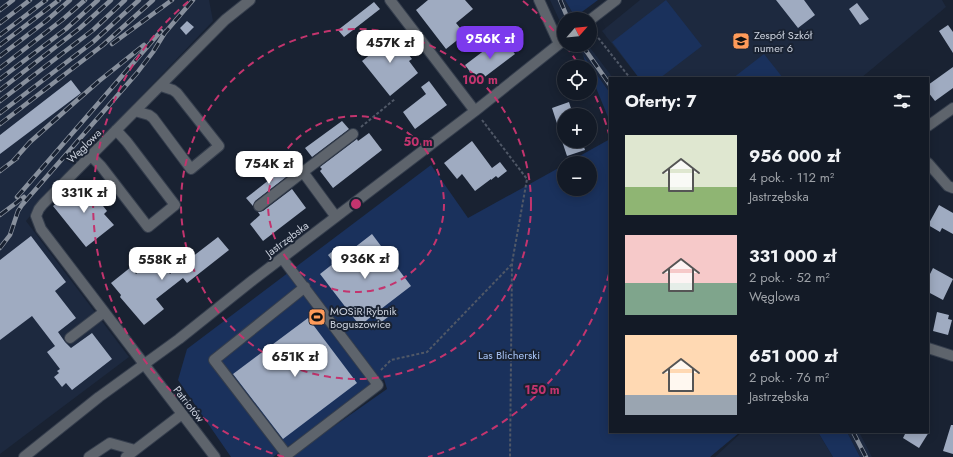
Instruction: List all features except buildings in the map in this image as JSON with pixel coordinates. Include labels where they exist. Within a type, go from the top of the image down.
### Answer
[{"type":"street","name":"Węglowa","points":[[145,365],[41,229],[36,218],[36,214],[41,207],[116,130],[225,20],[250,0]]},
{"type":"street","points":[[390,0],[475,111]]},
{"type":"street","points":[[539,0],[557,33]]},
{"type":"street","points":[[597,15],[616,0]]},
{"type":"street","name":"Jastrzębska","points":[[24,457],[99,397],[145,365],[213,313],[557,46]]},
{"type":"street","points":[[135,111],[148,115],[152,118],[191,169],[219,146],[177,93],[161,86]]},
{"type":"street","points":[[929,125],[953,108]]},
{"type":"street","points":[[91,156],[101,166],[148,226],[175,205],[116,130]]},
{"type":"street","points":[[259,206],[353,134]]},
{"type":"street","points":[[929,164],[948,186],[953,188]]},
{"type":"street","points":[[303,172],[336,217]]},
{"type":"street","points":[[282,258],[305,287],[378,385],[286,456],[214,360],[305,287]]},
{"type":"street","points":[[70,338],[104,312]]},
{"type":"street","points":[[929,348],[953,356]]},
{"type":"street","name":"Patriotów","points":[[145,365],[215,457]]},
{"type":"street","points":[[126,457],[182,414]]},
{"type":"street","points":[[89,457],[110,443],[135,450]]},
{"type":"path","points":[[597,37],[629,77]]},
{"type":"path","points":[[353,134],[395,99]]},
{"type":"path","points":[[475,111],[527,179],[512,263],[510,457]]},
{"type":"path","points":[[373,378],[391,360],[427,352],[512,263]]},
{"type":"shaded area","points":[[0,0],[209,0],[213,21],[52,189],[26,221],[129,357],[0,454]]},
{"type":"shaded area","points":[[550,0],[565,0],[572,12],[557,12],[557,15]]},
{"type":"shaded area","name":"Zespół Szkół numer 6","points":[[640,0],[942,0],[946,7],[862,77],[638,77],[602,31]]},
{"type":"shaded area","points":[[581,52],[593,52],[612,77],[609,77],[609,92],[597,75],[597,60],[587,60]]},
{"type":"shaded area","points":[[741,433],[819,433],[833,457],[715,457]]},
{"type":"shaded area","points":[[848,433],[860,433],[872,457],[860,457]]},
{"type":"green space","points":[[565,0],[598,0],[582,12],[572,12]]},
{"type":"green space","points":[[666,0],[702,46],[661,77],[638,77],[612,42]]},
{"type":"green space","points":[[764,54],[782,77],[734,77]]},
{"type":"green space","points":[[597,75],[609,92],[609,120],[597,90]]},
{"type":"green space","name":"Las Blicherski","points":[[609,140],[609,433],[739,433],[710,457],[290,457],[387,389],[384,379],[273,457],[231,457],[178,380],[187,349],[431,165],[468,218],[557,169],[557,196],[597,196],[597,156],[580,156],[594,148],[597,148],[597,146]]},
{"type":"green space","points":[[819,433],[848,433],[860,457],[833,457]]},
{"type":"railway","points":[[0,10],[13,0]]},
{"type":"railway","points":[[0,23],[30,0]]},
{"type":"railway","points":[[0,35],[46,0]]},
{"type":"railway","points":[[0,45],[59,0]]},
{"type":"railway","points":[[0,56],[46,21],[70,0]]},
{"type":"railway","points":[[0,68],[62,20],[85,0]]},
{"type":"railway","points":[[0,79],[66,29],[98,0]]},
{"type":"railway","points":[[0,90],[80,28],[111,0]]},
{"type":"railway","points":[[0,101],[93,30],[125,0]]},
{"type":"railway","points":[[0,113],[93,42],[139,0]]},
{"type":"railway","points":[[0,124],[103,45],[153,0]]},
{"type":"railway","points":[[112,44],[172,0]]},
{"type":"railway","points":[[163,35],[193,0]]},
{"type":"railway","points":[[560,0],[565,12]]},
{"type":"railway","points":[[17,197],[161,31]]},
{"type":"railway","points":[[0,248],[10,235],[18,211],[22,205],[137,73],[153,52],[166,31]]},
{"type":"railway","points":[[13,161],[30,142],[74,103],[144,45]]},
{"type":"railway","points":[[587,52],[609,84]]},
{"type":"railway","points":[[0,171],[17,158]]},
{"type":"railway","points":[[0,215],[24,197]]},
{"type":"railway","points":[[854,433],[866,457]]},
{"type":"place","name":"Zespół Szkół numer 6","points":[[741,41]]},
{"type":"place","name":"MOSiR Rybnik Boguszowice","points":[[317,317]]}]
